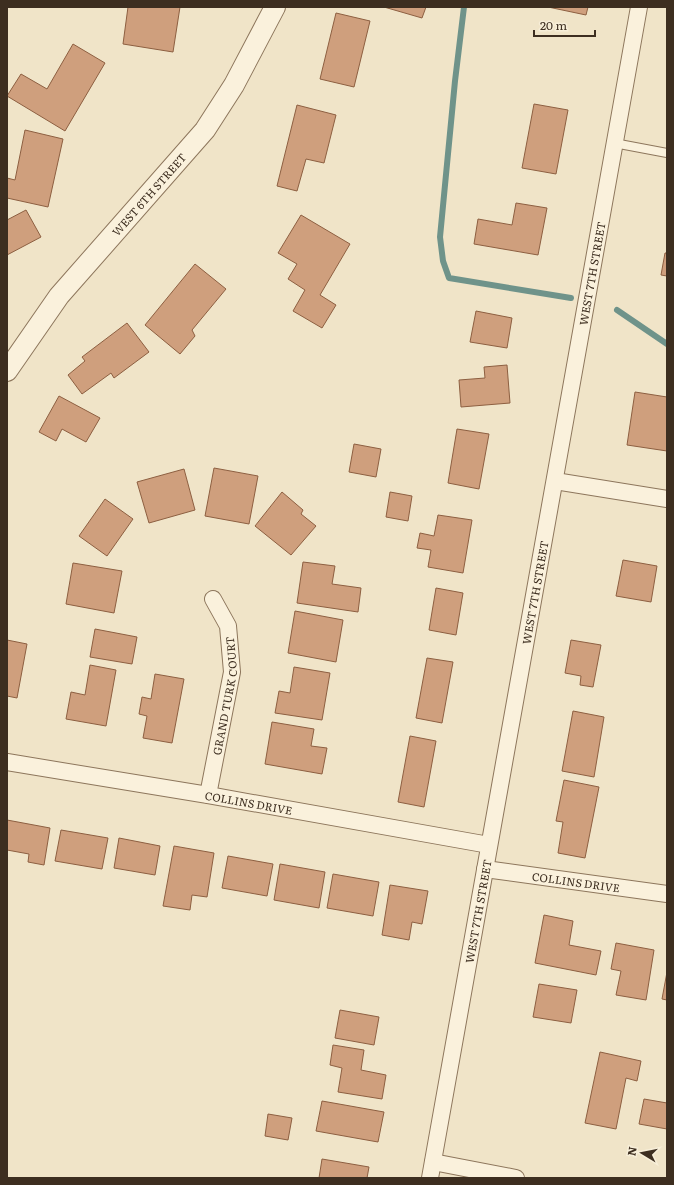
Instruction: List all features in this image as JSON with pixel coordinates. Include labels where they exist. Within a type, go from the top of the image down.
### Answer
[{"type":"street","name":"WEST 6TH STREET","points":[[7,371],[59,296],[205,130],[234,85],[275,7]]},
{"type":"street","name":"WEST 7TH STREET","points":[[432,1170],[639,7]]},
{"type":"street","points":[[555,481],[667,499]]},
{"type":"street","name":"GRAND TURK COURT","points":[[208,795],[232,672],[228,626],[213,599]]},
{"type":"street","name":"COLLINS DRIVE","points":[[7,762],[489,844]]},
{"type":"street","name":"COLLINS DRIVE","points":[[485,869],[667,894]]},
{"type":"street","points":[[432,1170],[516,1178]]},
{"type":"lane","points":[[614,144],[667,152]]},
{"type":"building","points":[[128,7],[180,7],[173,52],[123,44]]},
{"type":"building","points":[[384,7],[426,7],[422,18]]},
{"type":"building","points":[[548,7],[588,7],[586,15]]},
{"type":"building","points":[[336,13],[370,21],[354,87],[320,79]]},
{"type":"building","points":[[73,44],[105,63],[65,131],[7,96],[21,74],[47,89]]},
{"type":"building","points":[[534,104],[568,110],[556,174],[522,168]]},
{"type":"building","points":[[297,105],[336,115],[324,163],[306,159],[297,191],[277,186]]},
{"type":"building","points":[[25,130],[63,139],[48,207],[7,198],[7,178],[15,180]]},
{"type":"building","points":[[516,203],[547,208],[538,255],[474,244],[478,219],[512,225]]},
{"type":"building","points":[[26,210],[41,237],[7,255],[7,220]]},
{"type":"building","points":[[301,215],[350,244],[320,295],[336,305],[322,328],[293,311],[305,290],[288,279],[297,264],[278,253]]},
{"type":"building","points":[[665,253],[667,253],[667,276],[661,275]]},
{"type":"building","points":[[195,264],[226,289],[192,330],[195,336],[180,354],[145,325]]},
{"type":"building","points":[[476,311],[512,318],[507,348],[470,342]]},
{"type":"building","points":[[127,323],[149,352],[114,378],[111,373],[82,394],[68,375],[85,361],[82,357]]},
{"type":"building","points":[[507,365],[510,403],[461,407],[459,380],[485,378],[484,367]]},
{"type":"building","points":[[635,392],[667,397],[667,451],[627,445]]},
{"type":"building","points":[[59,396],[100,418],[86,442],[62,429],[56,441],[39,432]]},
{"type":"building","points":[[457,429],[489,434],[479,489],[448,483]]},
{"type":"building","points":[[354,444],[381,449],[376,477],[349,472]]},
{"type":"building","points":[[214,468],[258,476],[249,524],[205,516]]},
{"type":"building","points":[[184,469],[195,510],[149,523],[137,482]]},
{"type":"building","points":[[282,492],[303,510],[301,514],[316,526],[291,555],[255,526]]},
{"type":"building","points":[[390,492],[412,496],[408,521],[386,517]]},
{"type":"building","points":[[105,499],[133,519],[107,556],[79,536]]},
{"type":"building","points":[[438,515],[472,520],[463,573],[428,567],[431,550],[417,548],[420,533],[434,536]]},
{"type":"building","points":[[623,560],[657,566],[651,602],[616,596]]},
{"type":"building","points":[[303,562],[335,566],[332,584],[361,588],[358,612],[297,603]]},
{"type":"building","points":[[73,563],[122,571],[114,613],[66,604]]},
{"type":"building","points":[[436,588],[463,593],[456,635],[429,630]]},
{"type":"building","points":[[295,611],[343,620],[336,662],[288,653]]},
{"type":"building","points":[[95,629],[137,637],[132,664],[90,657]]},
{"type":"building","points":[[7,640],[27,644],[17,698],[7,696]]},
{"type":"building","points":[[571,640],[601,645],[593,687],[580,685],[581,676],[565,673]]},
{"type":"building","points":[[427,658],[453,662],[442,723],[416,718]]},
{"type":"building","points":[[90,665],[116,670],[106,726],[66,719],[71,692],[85,695]]},
{"type":"building","points":[[294,667],[330,673],[322,720],[275,713],[279,691],[290,693]]},
{"type":"building","points":[[155,674],[184,679],[172,743],[143,738],[147,716],[139,714],[142,697],[151,699]]},
{"type":"building","points":[[573,711],[604,717],[594,777],[562,771]]},
{"type":"building","points":[[272,722],[314,729],[311,746],[327,748],[322,774],[265,764]]},
{"type":"building","points":[[410,736],[436,741],[424,807],[398,802]]},
{"type":"building","points":[[564,780],[599,787],[585,858],[558,853],[563,822],[556,821]]},
{"type":"building","points":[[7,820],[50,828],[44,865],[28,862],[29,854],[7,850]]},
{"type":"building","points":[[61,830],[108,838],[102,869],[55,861]]},
{"type":"building","points":[[119,838],[160,846],[155,875],[114,868]]},
{"type":"building","points":[[174,846],[214,853],[207,897],[192,895],[190,910],[163,906]]},
{"type":"building","points":[[228,856],[273,864],[267,896],[222,888]]},
{"type":"building","points":[[280,864],[325,872],[319,908],[274,900]]},
{"type":"building","points":[[333,874],[379,882],[373,916],[327,908]]},
{"type":"building","points":[[390,885],[428,891],[422,924],[412,922],[409,940],[382,935]]},
{"type":"building","points":[[544,915],[573,921],[569,945],[601,951],[596,975],[535,963]]},
{"type":"building","points":[[616,943],[654,950],[646,1000],[616,995],[621,971],[611,969]]},
{"type":"building","points":[[667,972],[667,1000],[662,999]]},
{"type":"building","points":[[539,984],[577,990],[571,1023],[533,1017]]},
{"type":"building","points":[[340,1010],[379,1017],[374,1045],[335,1038]]},
{"type":"building","points":[[333,1045],[364,1050],[361,1070],[386,1075],[382,1099],[338,1092],[342,1068],[330,1065]]},
{"type":"building","points":[[600,1052],[641,1061],[637,1081],[626,1078],[616,1129],[585,1123]]},
{"type":"building","points":[[644,1099],[667,1103],[667,1129],[639,1124]]},
{"type":"building","points":[[322,1101],[384,1112],[378,1142],[316,1131]]},
{"type":"building","points":[[268,1114],[292,1118],[288,1140],[265,1136]]},
{"type":"building","points":[[322,1159],[369,1167],[367,1178],[319,1178]]},
{"type":"waterway","points":[[464,7],[455,81],[440,237],[443,261],[449,278],[571,298]]},
{"type":"waterway","points":[[617,310],[667,344]]}]
